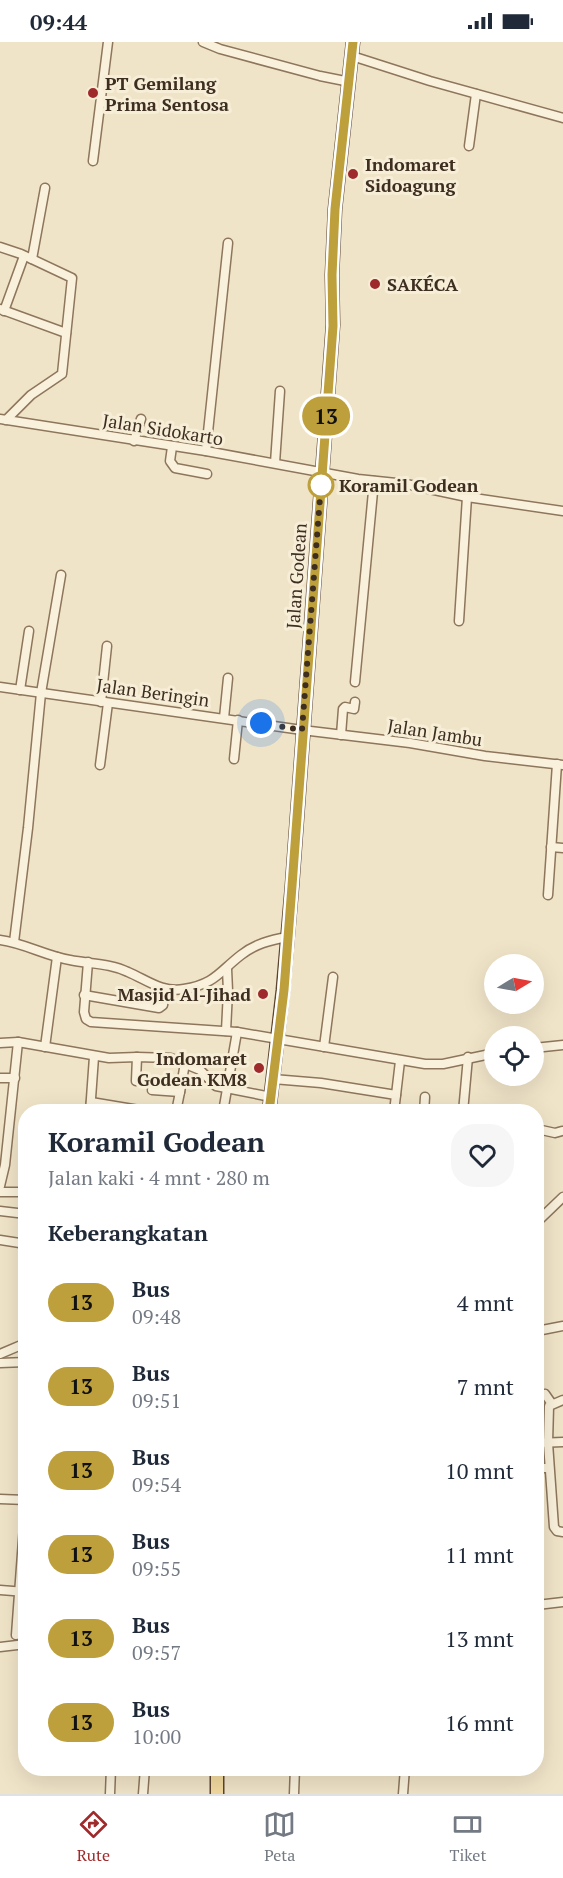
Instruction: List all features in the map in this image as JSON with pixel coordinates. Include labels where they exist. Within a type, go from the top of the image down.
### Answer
[{"type":"main road","name":"Jalan Godean","points":[[270,1104],[288,937],[333,326],[332,275],[335,209],[353,42]]},
{"type":"main road","points":[[217,1776],[217,1794]]},
{"type":"street","points":[[93,161],[108,42]]},
{"type":"street","points":[[203,42],[221,45],[320,76],[350,82]]},
{"type":"street","points":[[352,56],[563,118]]},
{"type":"street","points":[[469,146],[476,94]]},
{"type":"street","points":[[45,188],[28,258],[2,310],[66,333]]},
{"type":"street","points":[[206,451],[228,243]]},
{"type":"street","points":[[0,247],[72,278],[62,374],[32,395],[3,420]]},
{"type":"street","points":[[275,463],[280,391]]},
{"type":"street","points":[[134,441],[141,419]]},
{"type":"street","name":"Jalan Sidokarto","points":[[3,420],[206,451],[374,481],[406,484],[467,497],[563,511]]},
{"type":"street","points":[[172,447],[170,461],[175,468],[207,474]]},
{"type":"street","points":[[355,682],[374,481]]},
{"type":"street","points":[[459,621],[467,497]]},
{"type":"street","points":[[14,942],[41,693],[61,575]]},
{"type":"street","points":[[20,690],[29,631]]},
{"type":"street","points":[[100,765],[107,646]]},
{"type":"street","points":[[224,718],[228,678]]},
{"type":"street","name":"Jalan Beringin","points":[[0,687],[302,730]]},
{"type":"street","points":[[341,735],[344,707],[354,709],[355,702]]},
{"type":"street","points":[[234,759],[238,720]]},
{"type":"street","name":"Jalan Jambu","points":[[302,730],[410,743],[485,756],[560,764]]},
{"type":"street","points":[[548,895],[560,764]]},
{"type":"street","points":[[551,847],[563,848]]},
{"type":"street","points":[[0,941],[14,942],[71,961],[88,962],[128,972],[165,989],[182,990],[209,982],[251,948],[262,942],[288,937]]},
{"type":"street","points":[[45,1047],[57,957]]},
{"type":"street","points":[[88,962],[84,994],[85,1017],[91,1022],[237,1032],[425,1064],[443,1064],[484,1055]]},
{"type":"street","points":[[226,1031],[227,969]]},
{"type":"street","points":[[324,1047],[333,977]]},
{"type":"street","points":[[84,994],[159,1008],[163,1005],[165,989]]},
{"type":"street","points":[[224,1104],[237,1032]]},
{"type":"street","points":[[0,1186],[18,1042]]},
{"type":"street","points":[[0,1043],[18,1042],[94,1056],[171,1058],[200,1070],[216,1086],[271,1097]]},
{"type":"street","points":[[544,1047],[563,1045]]},
{"type":"street","points":[[94,1056],[91,1102],[101,1104]]},
{"type":"street","points":[[136,1081],[137,1057]]},
{"type":"street","points":[[464,1104],[468,1057]]},
{"type":"street","points":[[395,1104],[400,1061]]},
{"type":"street","points":[[178,1104],[185,1063]]},
{"type":"street","points":[[0,1078],[15,1078]]},
{"type":"street","points":[[273,1079],[321,1083],[396,1095]]},
{"type":"street","points":[[152,1090],[180,1092]]},
{"type":"street","points":[[425,1097],[425,1104]]},
{"type":"street","points":[[544,1131],[555,1134],[562,1131]]},
{"type":"street","points":[[0,1192],[18,1192]]},
{"type":"street","points":[[544,1215],[563,1197]]},
{"type":"street","points":[[0,1212],[18,1213]]},
{"type":"street","points":[[0,1240],[18,1243]]},
{"type":"street","points":[[544,1330],[563,1326]]},
{"type":"street","points":[[0,1354],[18,1346]]},
{"type":"street","points":[[0,1363],[18,1362]]},
{"type":"street","points":[[545,1394],[552,1404]]},
{"type":"street","points":[[563,1400],[549,1406],[548,1443],[554,1527],[557,1531],[563,1532]]},
{"type":"street","points":[[544,1443],[563,1442]]},
{"type":"street","points":[[544,1468],[549,1468]]},
{"type":"street","points":[[0,1499],[18,1499]]},
{"type":"street","points":[[0,1590],[18,1592]]},
{"type":"street","points":[[544,1604],[563,1602]]},
{"type":"street","points":[[16,1635],[18,1621]]},
{"type":"street","points":[[0,1647],[18,1645]]},
{"type":"street","points":[[110,1794],[111,1776]]},
{"type":"street","points":[[143,1794],[144,1776]]},
{"type":"street","points":[[294,1794],[295,1776]]},
{"type":"street","points":[[403,1794],[404,1776]]},
{"type":"bus line","name":"13","points":[[270,1104],[284,990],[333,326],[332,275],[335,209],[353,42]]},
{"type":"place","name":"PT Gemilang Prima Sentosa","points":[[93,93]]},
{"type":"place","name":"Indomaret Sidoagung","points":[[353,174]]},
{"type":"place","name":"SAKÉCA","points":[[375,284]]},
{"type":"place","name":"Koramil Godean","points":[[321,485]]},
{"type":"place","name":"Masjid Al-Jihad","points":[[263,994]]},
{"type":"place","name":"Indomaret Godean KM8","points":[[259,1068]]},
{"type":"route","points":[[261,723],[302,730],[321,485]]}]
